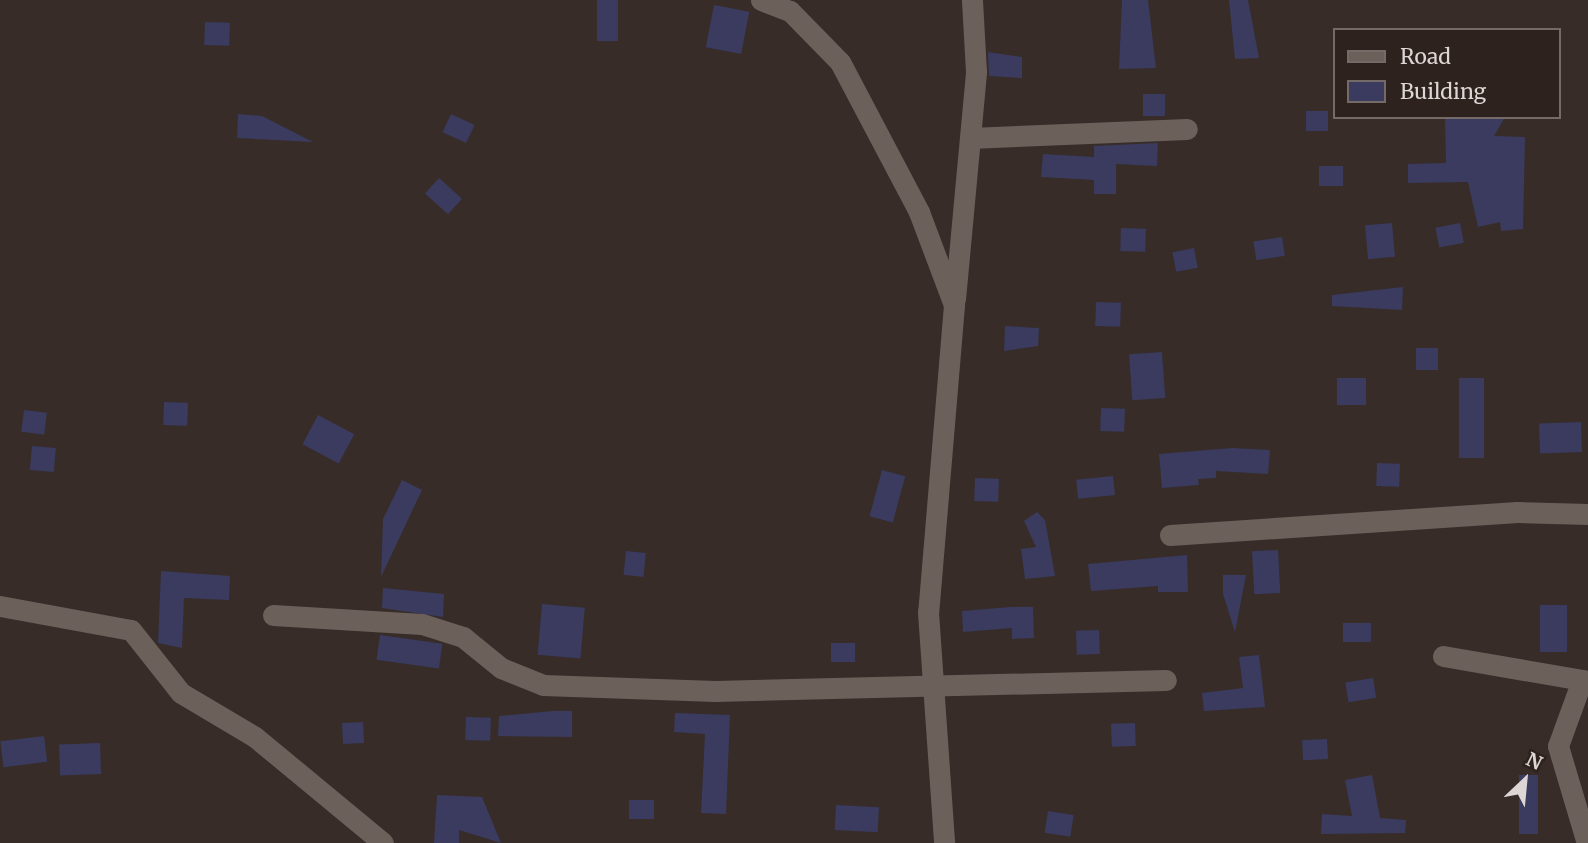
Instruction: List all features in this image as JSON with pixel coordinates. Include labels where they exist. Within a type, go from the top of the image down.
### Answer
[{"type":"street","points":[[761,0],[790,11],[840,62],[919,212],[954,305]]},
{"type":"street","points":[[944,843],[928,612],[976,72],[972,0]]},
{"type":"street","points":[[970,138],[1187,129]]},
{"type":"street","points":[[1170,535],[1517,512],[1588,514]]},
{"type":"street","points":[[0,606],[131,630],[181,693],[255,737],[383,843]]},
{"type":"street","points":[[273,615],[422,624],[463,637],[501,668],[543,685],[715,691],[1166,680]]},
{"type":"street","points":[[1443,656],[1585,680],[1558,746],[1587,843]]},
{"type":"building","points":[[597,0],[618,0],[618,41],[597,41]]},
{"type":"building","points":[[1122,0],[1148,0],[1156,68],[1119,69]]},
{"type":"building","points":[[1229,0],[1248,0],[1259,58],[1235,59]]},
{"type":"building","points":[[714,5],[749,12],[741,54],[706,47]]},
{"type":"building","points":[[205,22],[230,23],[229,46],[204,45]]},
{"type":"building","points":[[988,52],[1022,57],[1022,78],[989,76]]},
{"type":"building","points":[[1143,94],[1165,94],[1165,116],[1143,116]]},
{"type":"building","points":[[1306,111],[1328,111],[1328,131],[1306,131]]},
{"type":"building","points":[[238,114],[262,116],[313,142],[237,138]]},
{"type":"building","points":[[451,114],[475,125],[466,143],[443,132]]},
{"type":"building","points":[[1445,119],[1504,119],[1494,136],[1525,137],[1523,229],[1501,231],[1500,222],[1478,227],[1468,182],[1408,183],[1408,164],[1446,163]]},
{"type":"building","points":[[1158,143],[1157,166],[1116,164],[1116,194],[1094,194],[1094,180],[1041,177],[1043,154],[1094,157],[1094,146]]},
{"type":"building","points":[[1319,166],[1343,166],[1343,186],[1319,186]]},
{"type":"building","points":[[439,178],[462,199],[448,214],[425,194]]},
{"type":"building","points":[[1392,223],[1395,257],[1368,259],[1365,225]]},
{"type":"building","points":[[1460,223],[1464,243],[1439,247],[1435,228]]},
{"type":"building","points":[[1121,228],[1146,229],[1145,252],[1120,251]]},
{"type":"building","points":[[1282,237],[1285,256],[1256,260],[1253,242]]},
{"type":"building","points":[[1194,248],[1198,268],[1176,272],[1172,252]]},
{"type":"building","points":[[1403,287],[1402,310],[1332,306],[1332,295]]},
{"type":"building","points":[[1096,302],[1121,303],[1120,327],[1095,326]]},
{"type":"building","points":[[1005,326],[1039,328],[1038,346],[1004,351]]},
{"type":"building","points":[[1416,348],[1438,348],[1438,370],[1416,370]]},
{"type":"building","points":[[1162,352],[1165,398],[1132,400],[1129,354]]},
{"type":"building","points":[[1337,378],[1366,378],[1366,405],[1337,405]]},
{"type":"building","points":[[1459,378],[1484,378],[1484,458],[1459,458]]},
{"type":"building","points":[[164,402],[188,403],[187,426],[163,425]]},
{"type":"building","points":[[1101,408],[1125,409],[1124,432],[1100,431]]},
{"type":"building","points":[[24,410],[47,413],[44,435],[21,432]]},
{"type":"building","points":[[318,415],[354,434],[339,463],[303,444]]},
{"type":"building","points":[[1581,422],[1582,452],[1540,453],[1539,423]]},
{"type":"building","points":[[32,446],[56,448],[54,472],[30,470]]},
{"type":"building","points":[[1232,448],[1270,450],[1268,474],[1216,471],[1216,478],[1198,479],[1199,485],[1162,488],[1159,454]]},
{"type":"building","points":[[1377,463],[1400,464],[1399,487],[1376,486]]},
{"type":"building","points":[[882,470],[905,476],[893,523],[870,516]]},
{"type":"building","points":[[1113,476],[1115,495],[1078,499],[1076,480]]},
{"type":"building","points":[[975,478],[999,479],[998,502],[974,501]]},
{"type":"building","points":[[402,480],[422,490],[381,577],[383,519]]},
{"type":"building","points":[[1037,512],[1045,520],[1055,576],[1025,579],[1021,549],[1036,547],[1024,521]]},
{"type":"building","points":[[1278,550],[1280,593],[1254,594],[1252,551]]},
{"type":"building","points":[[626,551],[646,553],[643,577],[623,575]]},
{"type":"building","points":[[1187,555],[1188,592],[1158,592],[1158,586],[1091,591],[1088,564]]},
{"type":"building","points":[[161,571],[230,576],[229,600],[184,598],[182,648],[158,643]]},
{"type":"building","points":[[1223,575],[1246,575],[1235,632],[1223,594]]},
{"type":"building","points":[[383,588],[444,594],[443,617],[382,608]]},
{"type":"building","points":[[542,604],[585,608],[580,659],[538,655]]},
{"type":"building","points":[[1540,605],[1567,605],[1567,652],[1540,652]]},
{"type":"building","points":[[1033,607],[1034,638],[1012,639],[1012,628],[963,632],[962,611]]},
{"type":"building","points":[[1343,623],[1371,623],[1371,642],[1343,642]]},
{"type":"building","points":[[1099,630],[1100,654],[1077,655],[1076,631]]},
{"type":"building","points":[[380,635],[442,644],[439,669],[377,660]]},
{"type":"building","points":[[831,643],[855,643],[855,662],[831,662]]},
{"type":"building","points":[[1259,655],[1265,707],[1204,711],[1202,693],[1243,688],[1239,657]]},
{"type":"building","points":[[1373,678],[1376,698],[1348,702],[1345,682]]},
{"type":"building","points":[[572,711],[572,737],[498,736],[499,716]]},
{"type":"building","points":[[675,713],[730,715],[726,814],[701,813],[705,734],[674,732]]},
{"type":"building","points":[[466,717],[491,718],[490,741],[465,740]]},
{"type":"building","points":[[363,722],[364,743],[343,744],[342,723]]},
{"type":"building","points":[[1135,723],[1136,746],[1112,747],[1111,724]]},
{"type":"building","points":[[44,736],[47,762],[3,767],[0,741]]},
{"type":"building","points":[[1327,739],[1328,759],[1303,760],[1302,740]]},
{"type":"building","points":[[100,743],[101,774],[60,775],[59,744]]},
{"type":"building","points":[[1372,775],[1380,818],[1406,820],[1405,833],[1321,834],[1322,814],[1352,816],[1345,780]]},
{"type":"building","points":[[1519,775],[1538,775],[1538,834],[1519,834]]},
{"type":"building","points":[[437,795],[482,797],[501,843],[459,830],[459,843],[434,843]]},
{"type":"building","points":[[629,800],[654,800],[654,819],[629,819]]},
{"type":"building","points":[[836,805],[879,807],[878,832],[835,830]]},
{"type":"building","points":[[1048,811],[1074,815],[1070,837],[1045,833]]}]
